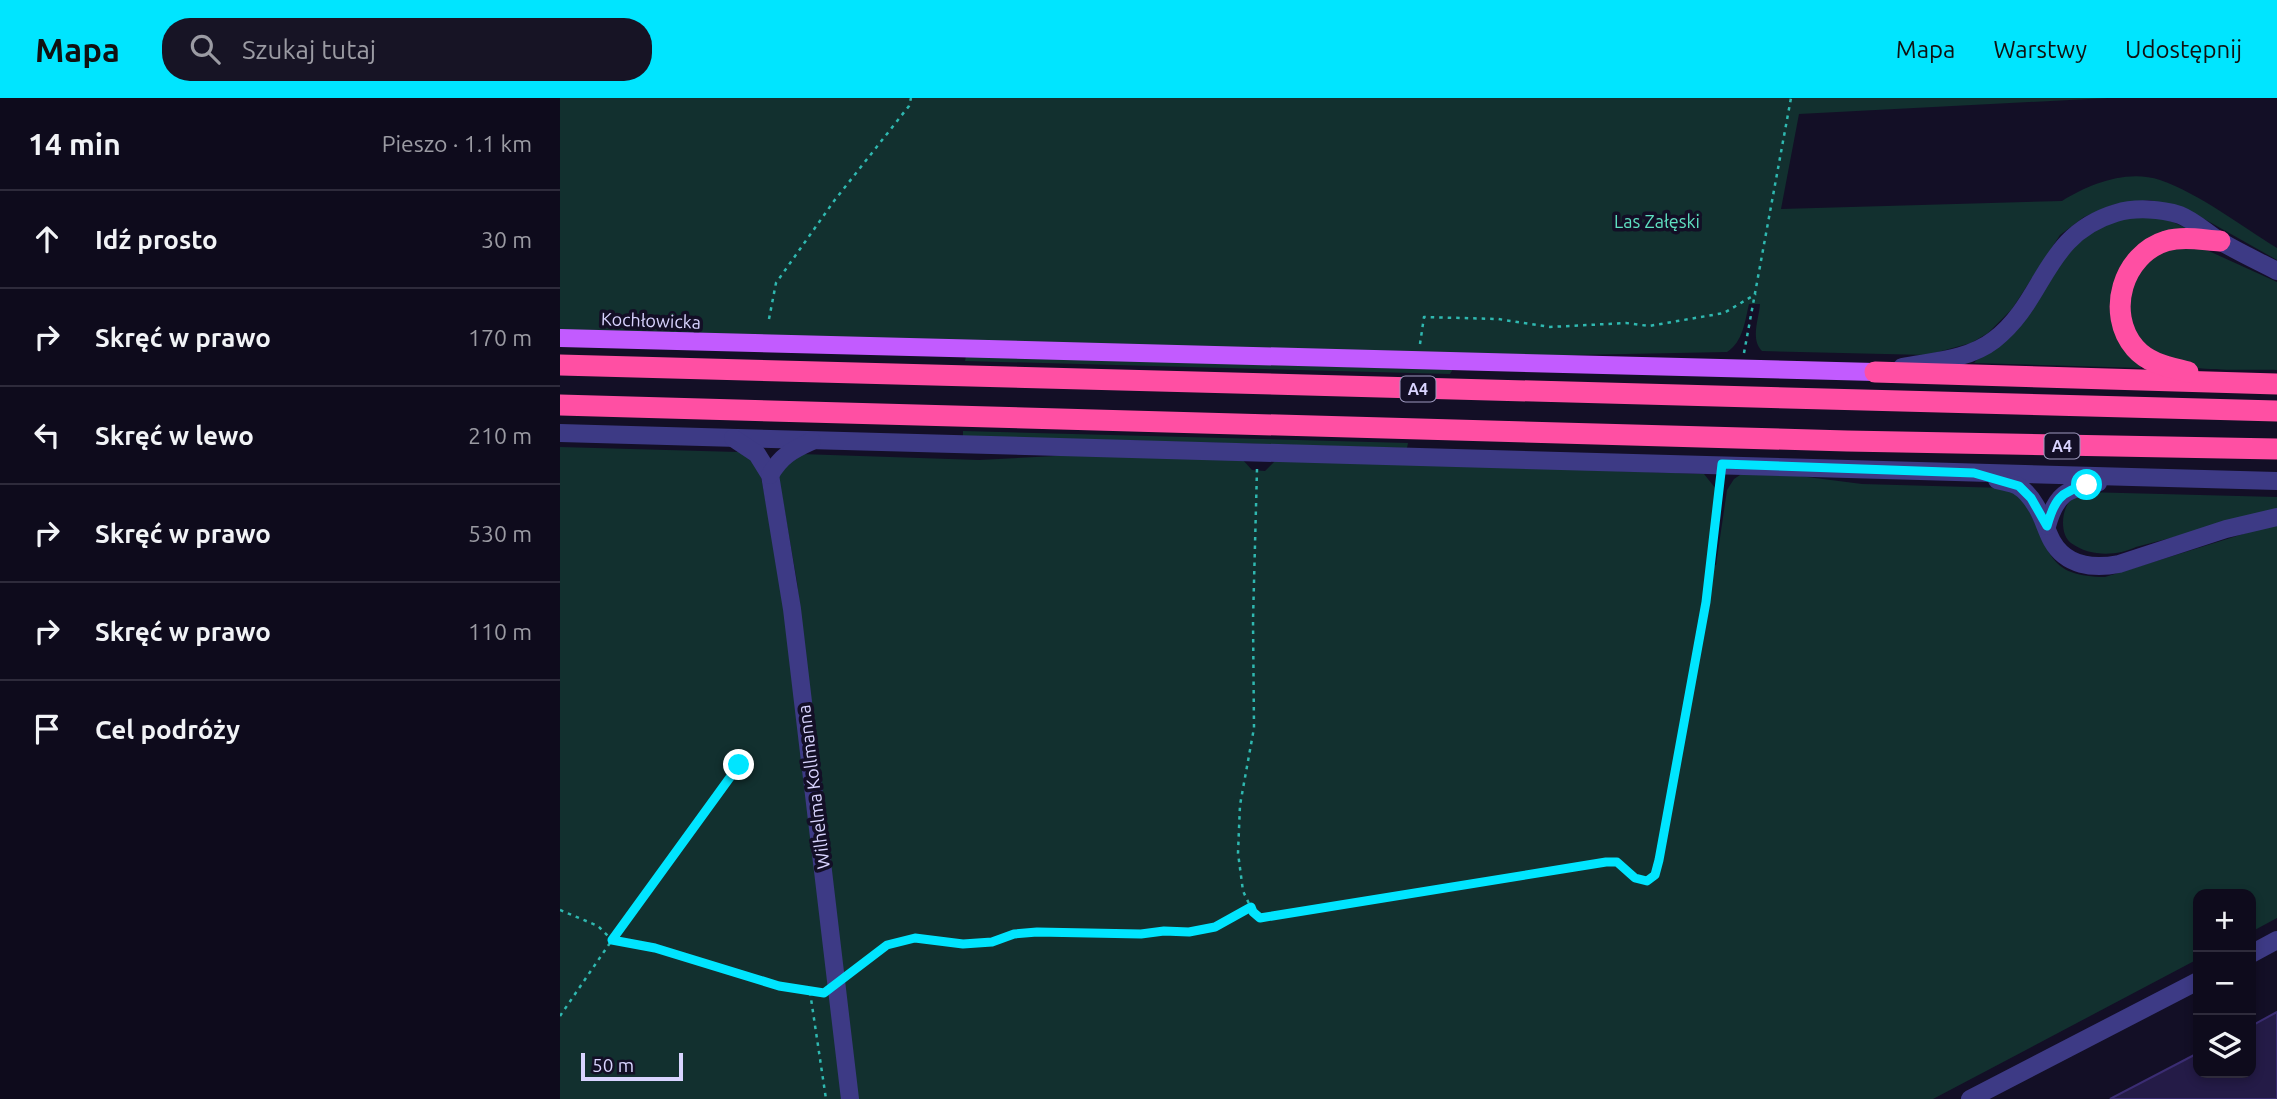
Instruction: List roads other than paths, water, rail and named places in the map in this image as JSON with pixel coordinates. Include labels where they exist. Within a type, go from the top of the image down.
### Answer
[{"type":"highway","points":[[2216,383],[2186,371],[2159,365],[2138,350],[2126,334],[2121,319],[2120,300],[2124,282],[2134,264],[2157,244],[2180,238],[2220,241]]},
{"type":"highway","name":"A4","points":[[560,365],[2277,411]]},
{"type":"highway","points":[[1875,372],[2277,384]]},
{"type":"highway","name":"A4","points":[[560,405],[1860,442],[2277,449]]},
{"type":"main road","name":"Kochłowicka","points":[[560,338],[1875,372]]},
{"type":"street","points":[[1875,372],[1952,359],[1987,345],[2019,315],[2060,250],[2078,232],[2102,217],[2123,211],[2170,212],[2189,219],[2220,241],[2277,271]]},
{"type":"street","points":[[560,433],[2277,481]]},
{"type":"street","points":[[732,438],[757,454],[770,475],[781,457],[817,439]]},
{"type":"street","points":[[1974,473],[2019,486],[2031,498],[2052,541],[2063,555],[2079,564],[2102,567],[2119,564],[2226,529],[2277,517]]},
{"type":"street","name":"Wilhelma Kollmanna","points":[[770,475],[789,589],[850,1099]]},
{"type":"street","points":[[2047,526],[2052,509],[2062,494],[2080,487],[2123,478]]},
{"type":"street","points":[[2255,952],[2277,940]]},
{"type":"street","points":[[1970,1099],[2193,984]]},
{"type":"park label","name":"Las Załęski","points":[[1657,221]]}]
